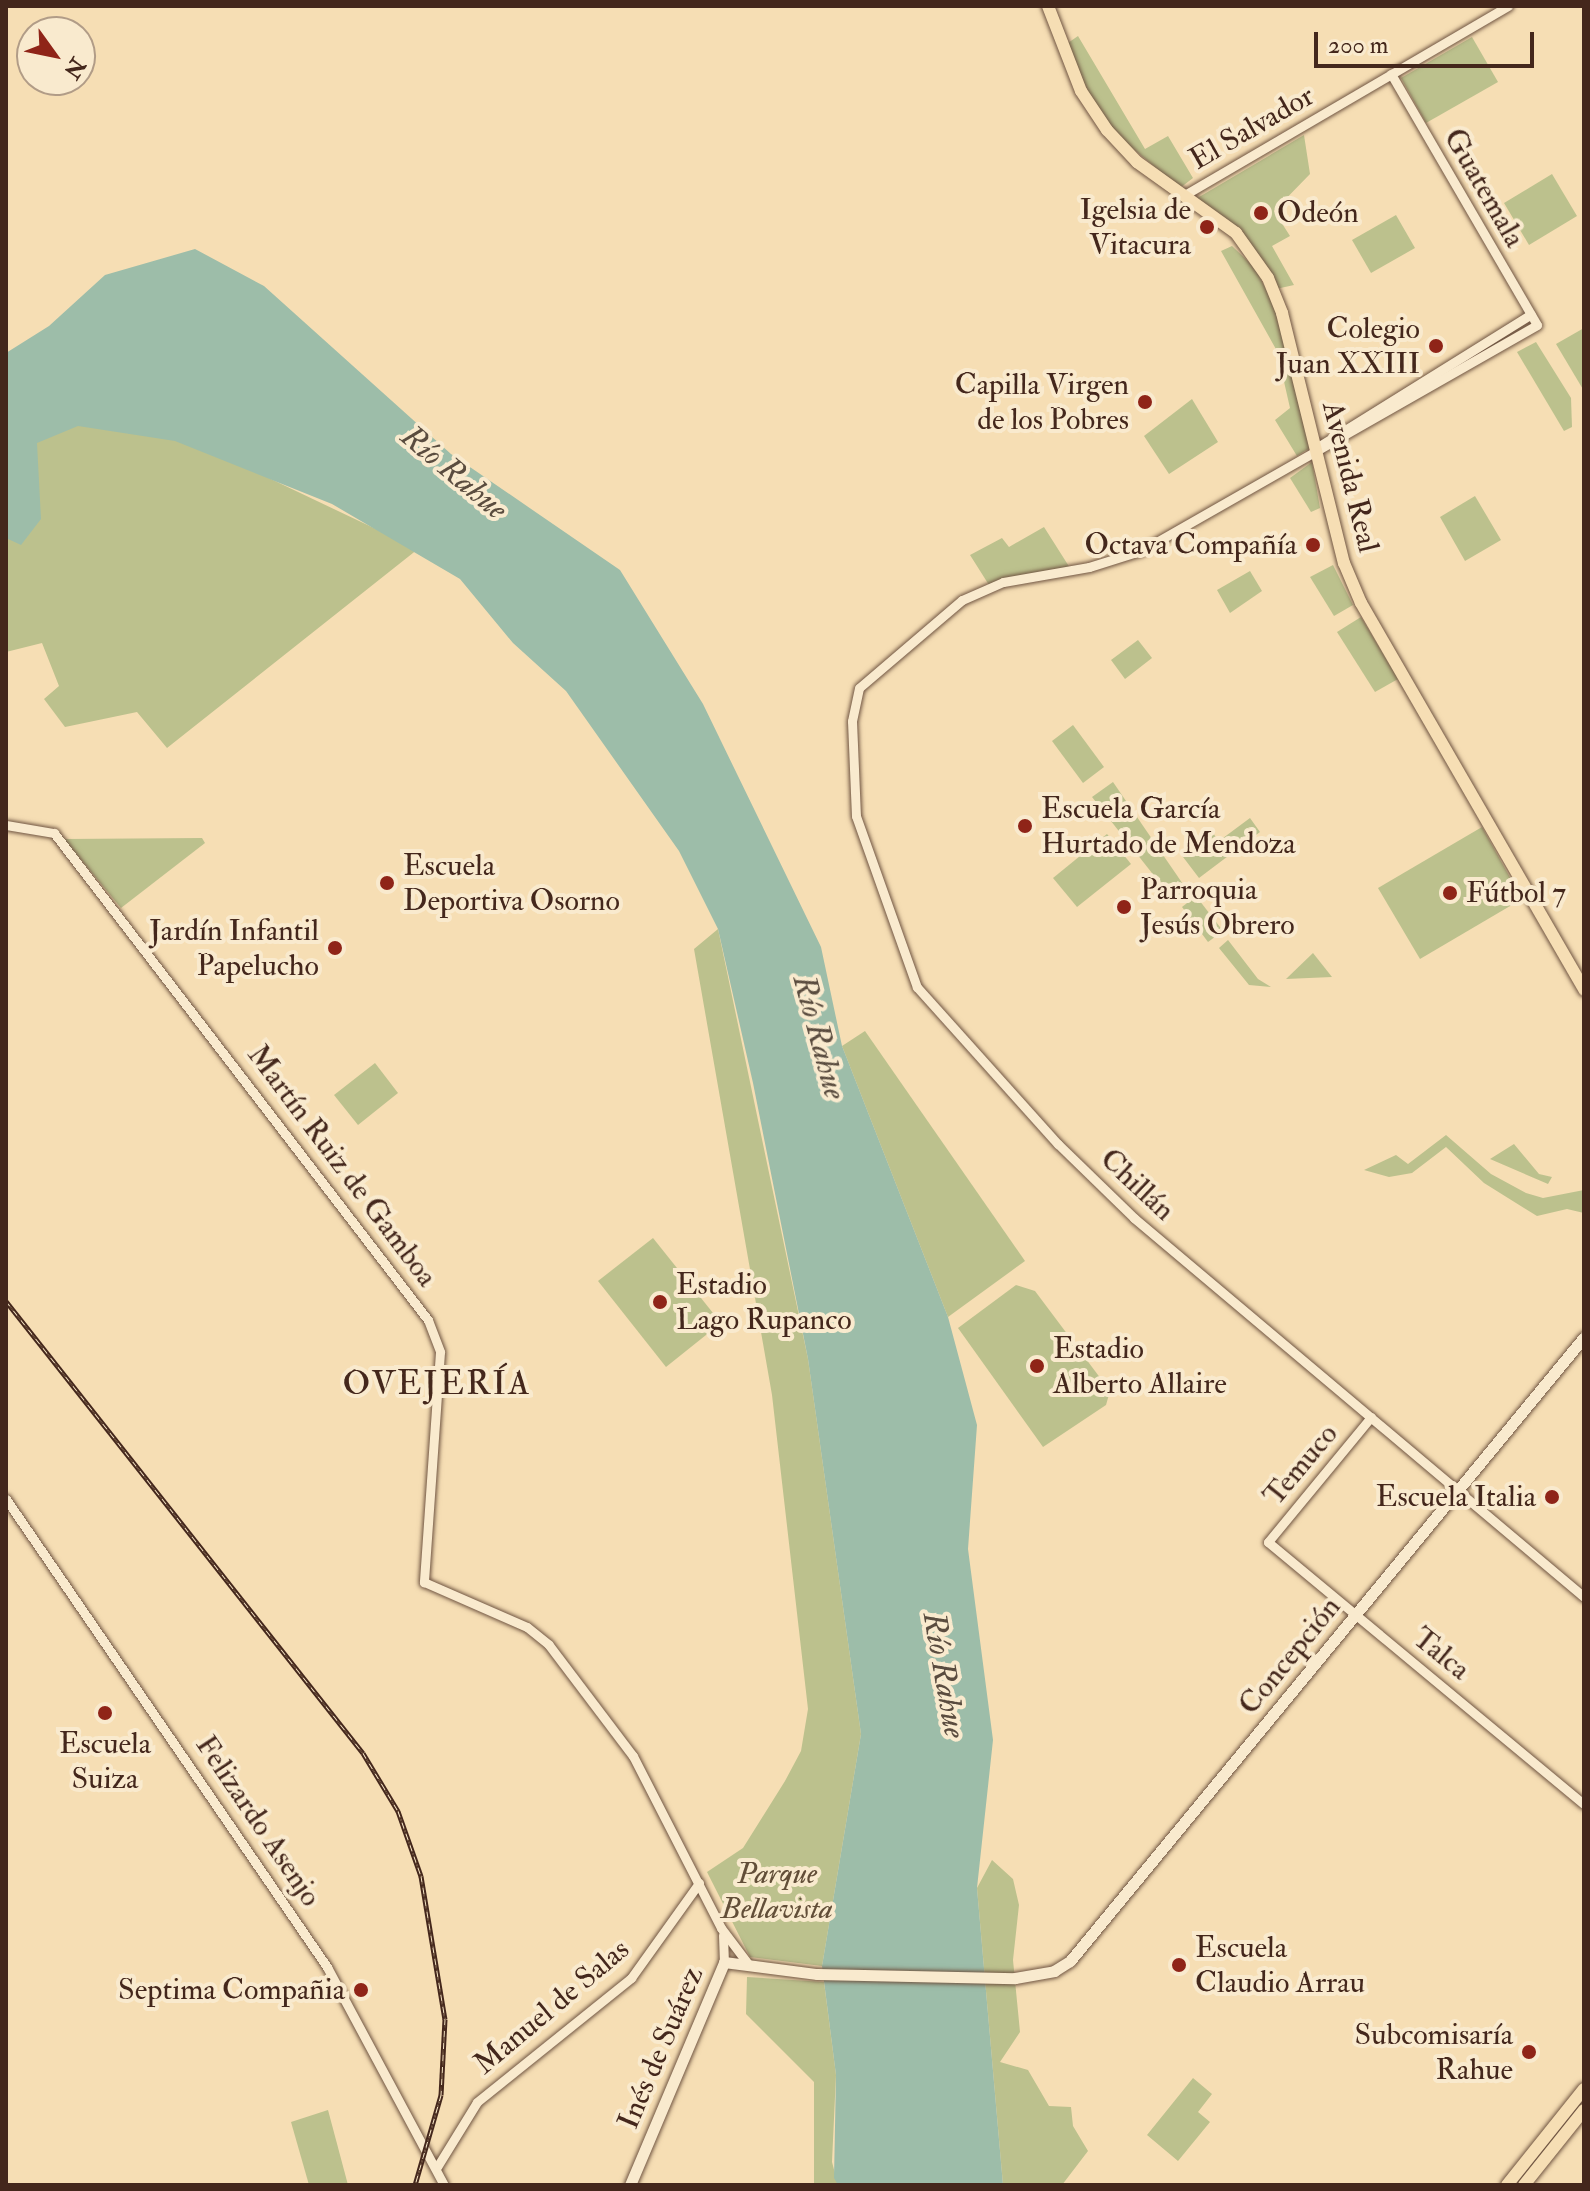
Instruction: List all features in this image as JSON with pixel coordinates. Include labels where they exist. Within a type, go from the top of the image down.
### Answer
[{"type":"main road","name":"Avenida Real","points":[[1048,6],[1081,91],[1107,130],[1137,162],[1186,194],[1236,233],[1268,278],[1316,448],[1344,563],[1361,603],[1579,974],[1584,990]]},
{"type":"main road","name":"Concepción","points":[[724,1962],[817,1974],[1015,1978],[1054,1971],[1070,1961],[1584,1337]]},
{"type":"main road","name":"Inés de Suárez","points":[[630,2185],[724,1962]]},
{"type":"main road","points":[[1507,2185],[1584,2091]]},
{"type":"main road","points":[[1524,2185],[1584,2110]]},
{"type":"street","name":"El Salvador","points":[[1186,194],[1508,6]]},
{"type":"street","name":"Guatemala","points":[[1316,448],[1537,325],[1391,74]]},
{"type":"street","points":[[1316,448],[1531,314]]},
{"type":"street","name":"Chillán","points":[[1316,448],[1140,551],[1003,582],[962,600],[859,688],[852,721],[856,816],[917,987],[1048,1133],[1134,1218],[1584,1597]]},
{"type":"street","name":"Martín Ruiz de Gamboa","points":[[6,825],[54,833],[399,1276],[433,1328],[440,1352],[424,1582],[543,1639],[627,1745],[699,1883]]},
{"type":"street","name":"Temuco","points":[[1268,1542],[1371,1417]]},
{"type":"street","name":"Felizardo Asenjo","points":[[6,1499],[305,1933],[437,2167],[444,2185]]},
{"type":"street","name":"Talca","points":[[1268,1542],[1584,1804]]},
{"type":"street","points":[[699,1883],[721,1928],[749,1965]]},
{"type":"street","name":"Manuel de Salas","points":[[437,2167],[477,2102],[631,1978],[699,1883]]},
{"type":"street","name":"Inés de Suárez","points":[[721,1928],[724,1962]]},
{"type":"green space","points":[[1078,36],[1145,149],[1168,136],[1193,178],[1180,188],[1106,126],[1065,45]]},
{"type":"green space","points":[[1472,37],[1498,82],[1426,123],[1401,78]]},
{"type":"green space","points":[[1304,135],[1310,174],[1274,211],[1290,236],[1272,246],[1294,285],[1276,289],[1271,276],[1194,200]]},
{"type":"green space","points":[[1552,174],[1577,216],[1529,245],[1504,203]]},
{"type":"green space","points":[[1396,215],[1415,248],[1371,273],[1352,240]]},
{"type":"green space","points":[[1232,246],[1255,268],[1276,309],[1310,448],[1297,456],[1275,420],[1290,408],[1277,351],[1221,251]]},
{"type":"green space","points":[[1584,328],[1584,391],[1556,344]]},
{"type":"green space","points":[[1536,342],[1571,398],[1572,427],[1564,431],[1517,352]]},
{"type":"green space","points":[[1192,399],[1218,442],[1169,474],[1144,436]]},
{"type":"green space","points":[[77,418],[176,434],[418,549],[167,748],[137,712],[65,727],[44,699],[59,686],[42,643],[6,652],[6,529],[29,438]]},
{"type":"green space","points":[[1312,462],[1320,508],[1311,512],[1290,478]]},
{"type":"green space","points":[[1475,496],[1501,540],[1465,561],[1440,517]]},
{"type":"green space","points":[[1044,527],[1070,568],[989,585],[970,555],[1002,538],[1009,547]]},
{"type":"green space","points":[[1333,565],[1353,605],[1334,616],[1310,577]]},
{"type":"green space","points":[[1250,571],[1262,591],[1230,613],[1217,590]]},
{"type":"green space","points":[[1361,617],[1398,679],[1375,692],[1337,632]]},
{"type":"green space","points":[[1138,640],[1152,658],[1125,679],[1111,660]]},
{"type":"green space","points":[[1073,725],[1104,767],[1083,783],[1052,741]]},
{"type":"green space","points":[[1113,782],[1187,890],[1174,901],[1092,797]]},
{"type":"green space","points":[[1250,818],[1260,832],[1199,878],[1180,853],[1209,828],[1219,841]]},
{"type":"green space","name":"Fútbol 7","points":[[1482,827],[1522,899],[1420,959],[1378,888]]},
{"type":"green space","points":[[1107,834],[1131,864],[1077,907],[1053,878]]},
{"type":"green space","points":[[202,838],[205,843],[121,908],[64,839]]},
{"type":"green space","points":[[1196,896],[1223,931],[1208,942],[1182,907]]},
{"type":"green space","name":"Parque Bellavista","points":[[718,929],[808,1359],[861,1734],[822,1966],[750,1957],[707,1872],[743,1848],[785,1781],[801,1751],[808,1709],[772,1395],[694,949]]},
{"type":"green space","points":[[1228,940],[1258,979],[1271,987],[1249,985],[1219,948]]},
{"type":"green space","points":[[1313,953],[1332,977],[1286,979]]},
{"type":"green space","points":[[865,1031],[1025,1261],[948,1317],[842,1046]]},
{"type":"green space","points":[[375,1063],[398,1093],[358,1125],[334,1095]]},
{"type":"green space","points":[[1446,1135],[1491,1174],[1526,1193],[1543,1198],[1584,1190],[1584,1213],[1567,1209],[1537,1216],[1484,1183],[1446,1147],[1412,1173],[1389,1177],[1364,1170],[1396,1155],[1408,1164]]},
{"type":"green space","points":[[1514,1144],[1539,1174],[1552,1177],[1548,1184],[1490,1159]]},
{"type":"green space","name":"Estadio Lago Rupanco","points":[[653,1238],[721,1323],[666,1367],[598,1281]]},
{"type":"green space","name":"Estadio Alberto Allaire","points":[[1016,1285],[1035,1291],[1110,1391],[1106,1405],[1043,1447],[958,1328]]},
{"type":"green space","points":[[992,1860],[1013,1879],[1019,1905],[1013,1960],[1020,2032],[1000,2062],[1028,2070],[1049,2106],[1071,2107],[1073,2126],[1088,2151],[1062,2185],[1003,2185],[977,1888]]},
{"type":"green space","points":[[747,1977],[824,1982],[836,2075],[832,2162],[838,2185],[814,2185],[814,2082],[746,2014]]},
{"type":"green space","points":[[1193,2078],[1212,2094],[1198,2112],[1210,2122],[1178,2161],[1147,2135]]},
{"type":"green space","points":[[328,2110],[348,2185],[309,2185],[291,2122]]},
{"type":"water","name":"Río Rahue","points":[[195,249],[264,286],[451,454],[620,570],[703,704],[821,947],[842,1046],[948,1317],[977,1425],[968,1549],[993,1740],[977,1888],[1003,2185],[838,2185],[834,2178],[836,2075],[822,1966],[861,1734],[808,1359],[753,1083],[718,929],[679,851],[566,691],[513,643],[460,579],[332,504],[175,441],[78,426],[37,443],[41,519],[21,545],[6,538],[6,353],[49,326],[105,275]]},
{"type":"railway","points":[[6,1301],[363,1753],[398,1811],[421,1876],[445,2019],[441,2095],[415,2185]]},
{"type":"place","name":"Odeón","points":[[1261,213]]},
{"type":"place","name":"Igelsia de Vitacura","points":[[1207,227]]},
{"type":"place","name":"Colegio Juan XXIII","points":[[1436,346]]},
{"type":"place","name":"Capilla Virgen de los Pobres","points":[[1145,402]]},
{"type":"place","name":"Octava Compañía","points":[[1313,545]]},
{"type":"place","name":"Escuela García Hurtado de Mendoza","points":[[1025,826]]},
{"type":"place","name":"Escuela Deportiva Osorno","points":[[387,883]]},
{"type":"place","name":"Fútbol 7","points":[[1450,893]]},
{"type":"place","name":"Parroquia Jesús Obrero","points":[[1124,907]]},
{"type":"place","name":"Jardín Infantil Papelucho","points":[[335,948]]},
{"type":"place","name":"Estadio Lago Rupanco","points":[[660,1302]]},
{"type":"place","name":"Estadio Alberto Allaire","points":[[1037,1366]]},
{"type":"place","name":"Escuela Italia","points":[[1552,1497]]},
{"type":"place","name":"Escuela Suiza","points":[[105,1713]]},
{"type":"place","name":"Escuela Claudio Arrau","points":[[1179,1965]]},
{"type":"place","name":"Septima Compañia","points":[[361,1990]]},
{"type":"place","name":"Subcomisaría Rahue","points":[[1529,2052]]},
{"type":"district","name":"OVEJERÍA","points":[[437,1384]]}]
